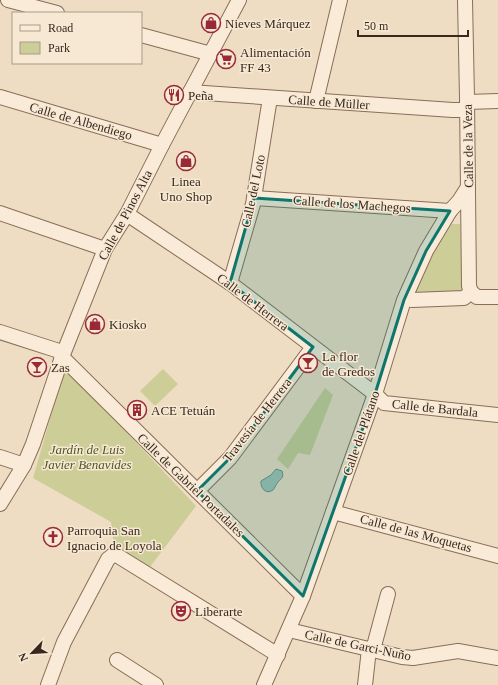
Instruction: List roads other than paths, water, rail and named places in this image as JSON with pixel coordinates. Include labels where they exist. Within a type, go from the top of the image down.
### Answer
[{"type":"street","points":[[8,0],[53,12]]},
{"type":"street","name":"Calle de Pinos Alta","points":[[0,504],[24,465],[33,444],[62,357],[105,248],[127,214],[239,0]]},
{"type":"street","points":[[316,101],[340,0]]},
{"type":"street","name":"Calle de la Veza","points":[[465,0],[469,286],[471,292]]},
{"type":"street","points":[[142,35],[211,54]]},
{"type":"street","name":"Calle de Müller","points":[[190,92],[453,110],[498,101]]},
{"type":"street","name":"Calle de Albendiego","points":[[0,97],[162,145]]},
{"type":"street","name":"Calle del Loto","points":[[230,283],[254,198],[270,98]]},
{"type":"street","name":"Calle del Plátano","points":[[264,685],[303,596],[375,394],[404,300],[426,251],[450,211],[460,201],[468,187]]},
{"type":"street","name":"Calle de los Machegos","points":[[254,198],[450,211]]},
{"type":"street","points":[[0,213],[105,248]]},
{"type":"street","name":"Calle de Herrera","points":[[127,214],[230,283],[375,394]]},
{"type":"street","points":[[412,300],[464,298],[471,292],[477,296],[498,297]]},
{"type":"street","name":"Calle de Gabriel Portadales","points":[[0,332],[59,351],[62,357],[303,596]]},
{"type":"street","name":"Travesía de Herrera","points":[[197,491],[230,458],[313,347]]},
{"type":"street","name":"Calle de Bardala","points":[[375,394],[384,403],[498,415]]},
{"type":"street","points":[[0,457],[24,465]]},
{"type":"street","name":"Calle de las Moquetas","points":[[333,512],[498,556]]},
{"type":"street","points":[[48,685],[64,642],[108,559],[113,555],[118,556],[278,655]]},
{"type":"street","points":[[365,685],[369,650],[374,646],[388,594]]},
{"type":"street","name":"Calle de Garci-Nuño","points":[[289,630],[402,657],[413,658],[458,651],[498,658]]},
{"type":"street","points":[[116,660],[156,685]]},
{"type":"place","name":"Nieves Márquez","points":[[211,23]]},
{"type":"place","name":"Alimentación FF 43","points":[[226,59]]},
{"type":"place","name":"Peña","points":[[174,95]]},
{"type":"place","name":"Linea Uno Shop","points":[[186,161]]},
{"type":"place","name":"Kiosko","points":[[95,324]]},
{"type":"place","name":"La flor de Gredos","points":[[308,363]]},
{"type":"place","name":"Zas","points":[[37,367]]},
{"type":"place","name":"ACE Tetuán","points":[[137,410]]},
{"type":"place","name":"Parroquia San Ignacio de Loyola","points":[[53,537]]},
{"type":"place","name":"Liberarte","points":[[181,611]]},
{"type":"park label","name":"Jardín de Luis Javier Benavides","points":[[87,456]]}]
